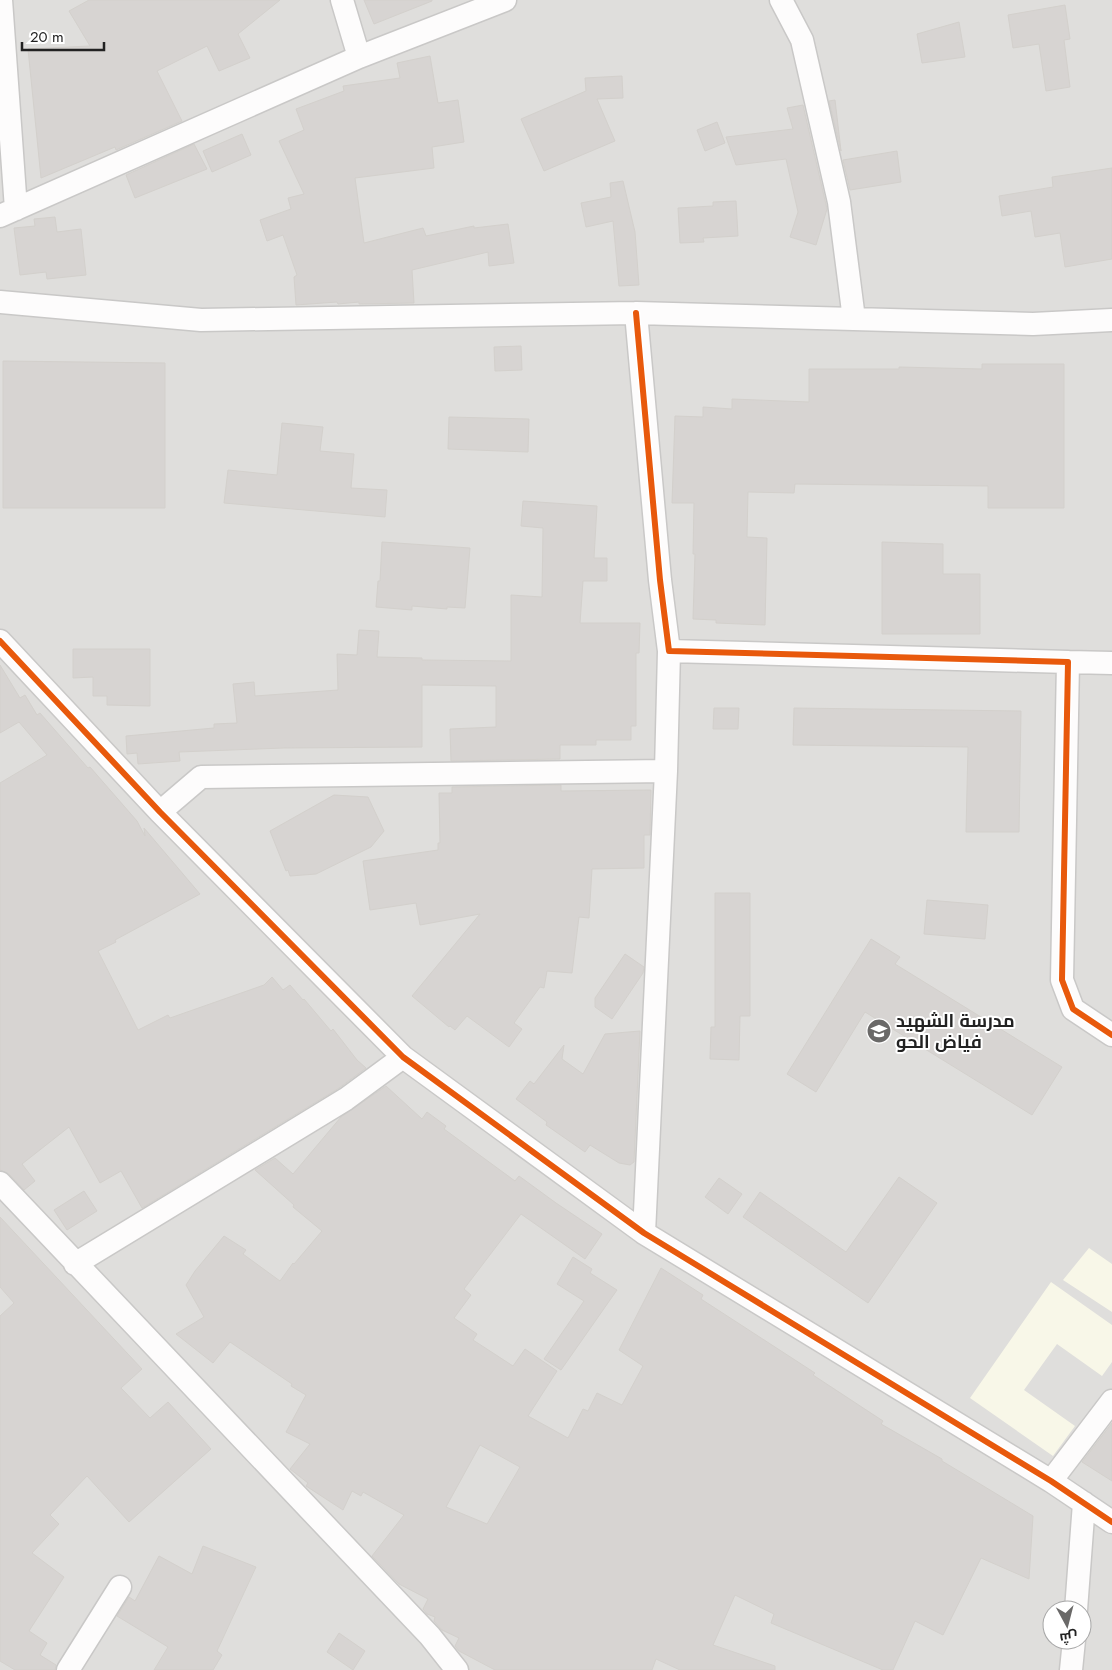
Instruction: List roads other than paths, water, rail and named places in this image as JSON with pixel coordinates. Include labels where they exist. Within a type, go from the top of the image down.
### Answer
[{"type":"street","points":[[1,0],[8,212],[359,57],[505,0]]},
{"type":"street","points":[[342,0],[359,57]]},
{"type":"street","points":[[781,0],[802,40],[840,202],[854,319]]},
{"type":"street","points":[[0,302],[201,320],[636,313],[1033,324],[1112,320]]},
{"type":"street","points":[[636,313],[660,580],[669,651],[666,770],[644,1232]]},
{"type":"street","points":[[0,641],[160,812],[402,1057],[644,1232],[1050,1480],[1112,1522]]},
{"type":"street","points":[[669,651],[1112,663]]},
{"type":"street","points":[[1068,662],[1062,980],[1073,1009],[1112,1034]]},
{"type":"street","points":[[160,812],[201,777],[666,770]]},
{"type":"street","points":[[75,1264],[346,1100],[402,1057]]},
{"type":"street","points":[[0,1183],[430,1636],[457,1670]]},
{"type":"street","points":[[1050,1480],[1112,1401]]},
{"type":"street","points":[[1077,1600],[1084,1503]]},
{"type":"street","points":[[68,1670],[120,1586]]},
{"type":"street","points":[[1071,1670],[1073,1650]]},
{"type":"place","name":"مدرسة الشهيد فياض الحو","points":[[879,1031]]}]
